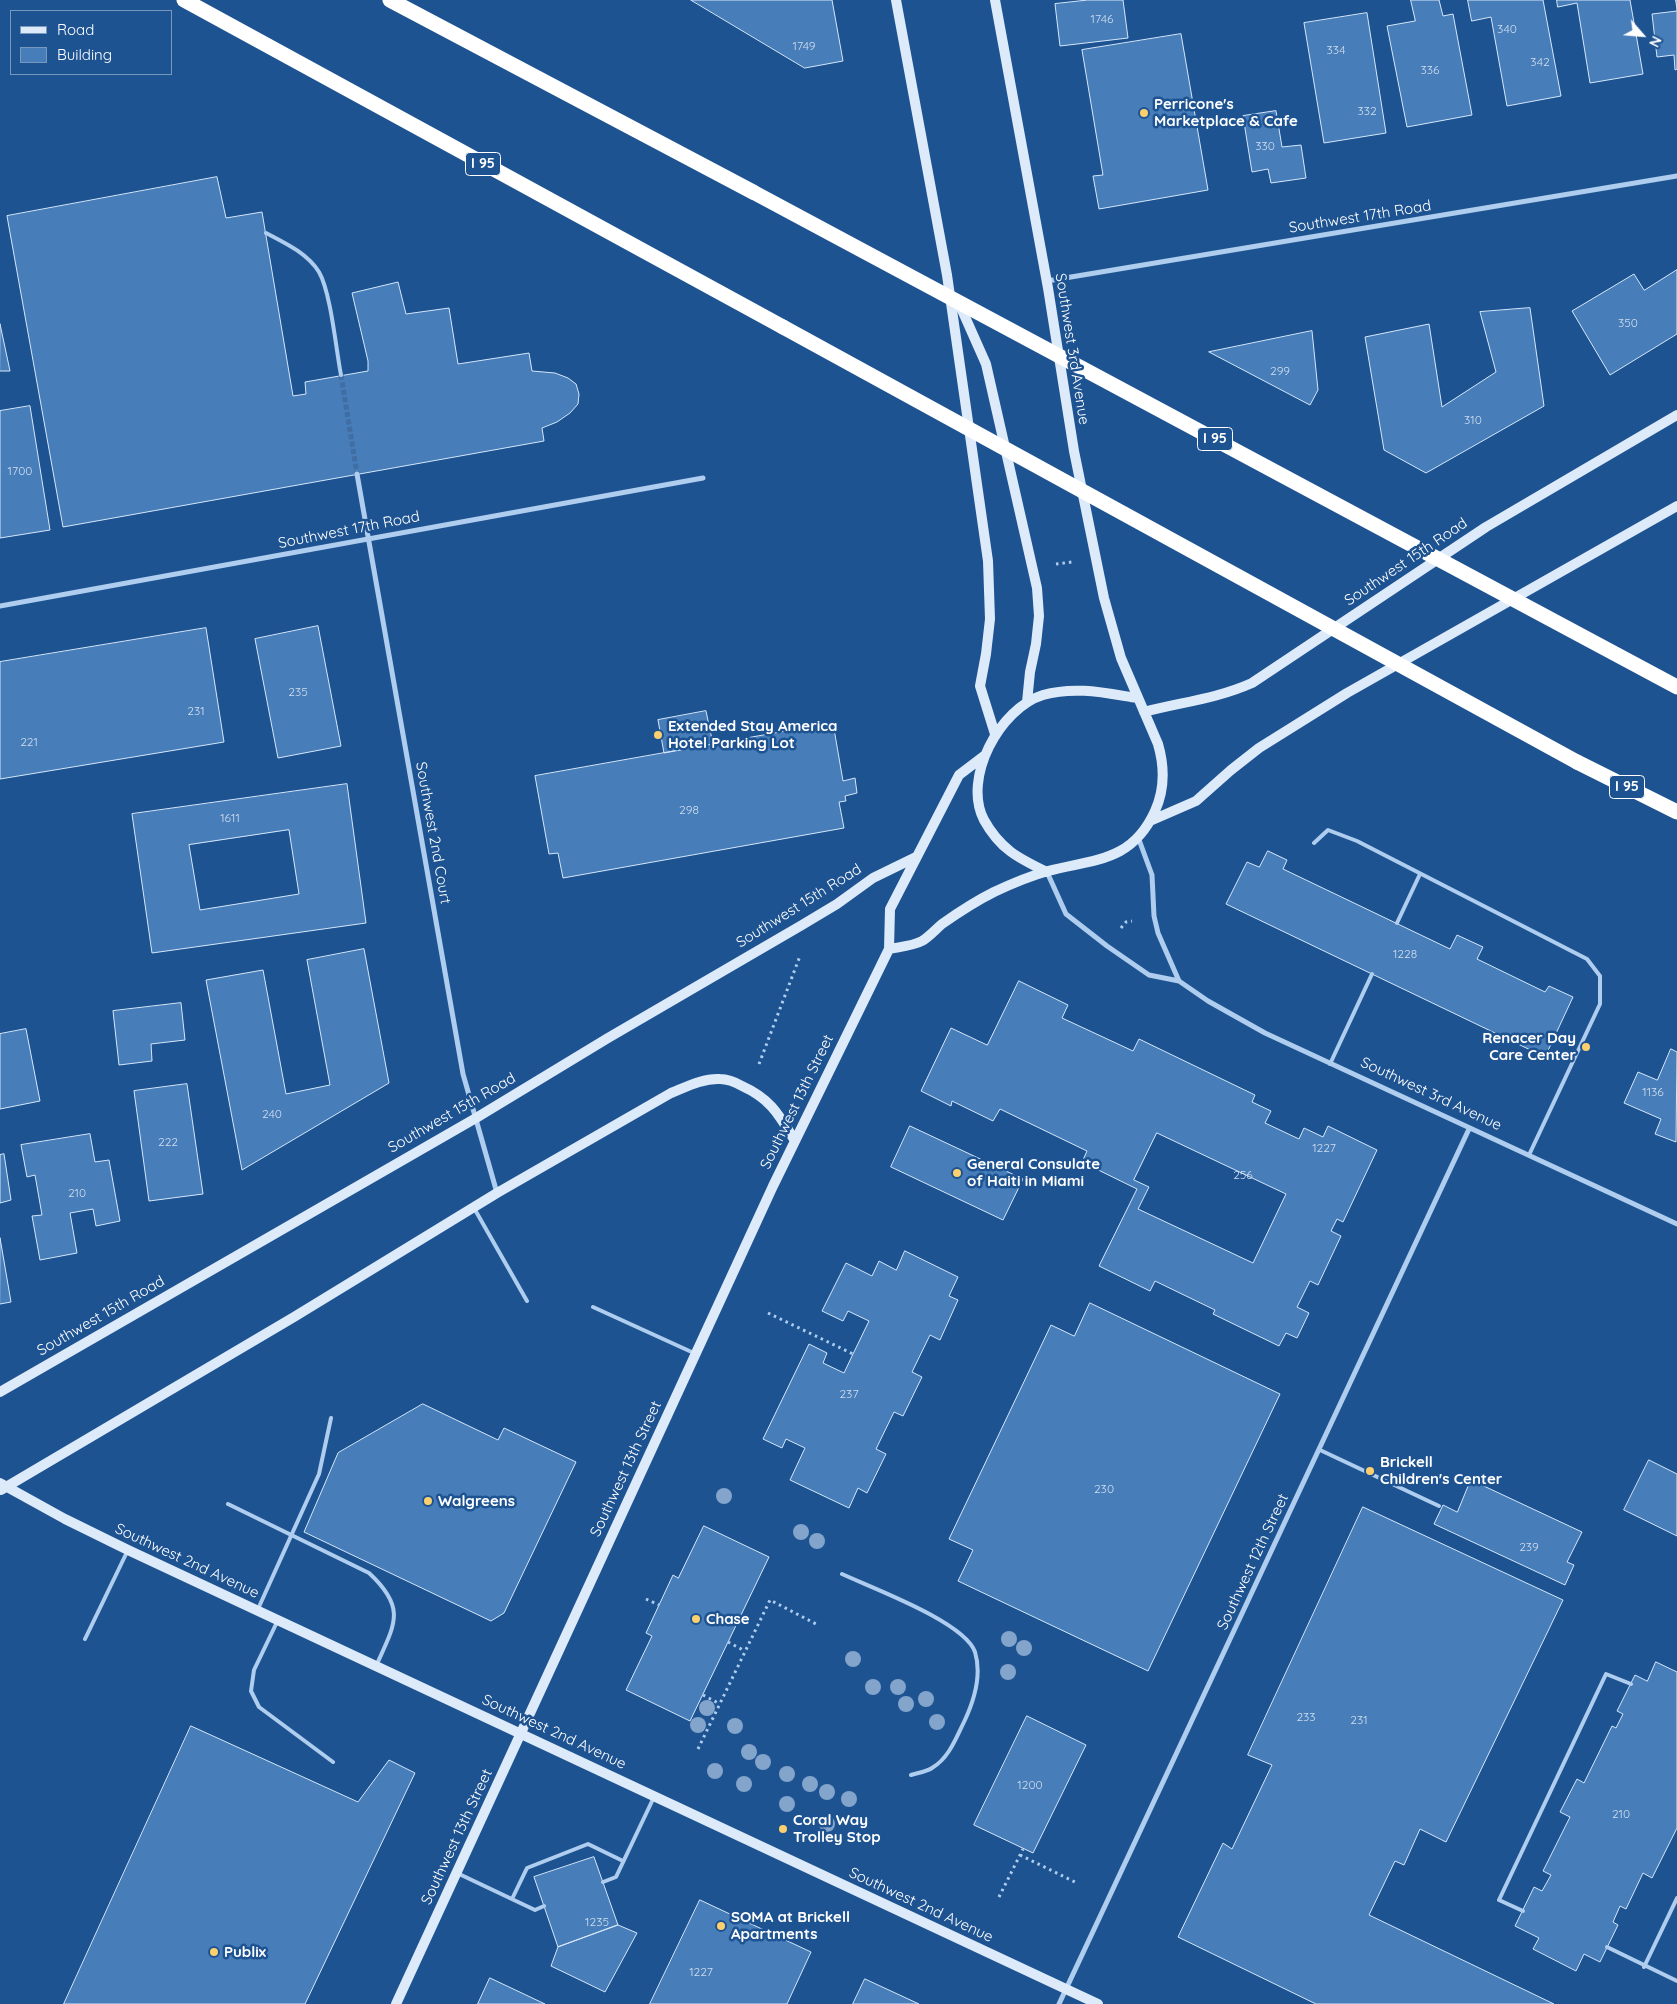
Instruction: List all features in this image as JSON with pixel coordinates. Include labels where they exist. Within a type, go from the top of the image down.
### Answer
[{"type":"highway","name":"I 95","points":[[184,0],[1578,762],[1677,812]]},
{"type":"highway","name":"I 95","points":[[390,0],[753,192],[1677,687]]},
{"type":"street","points":[[896,0],[947,275],[988,561],[990,619],[980,686],[995,734]]},
{"type":"street","name":"Southwest 3rd Avenue","points":[[995,0],[1046,281],[1074,451],[1104,598],[1118,649],[1137,698],[1158,744],[1164,769],[1162,793],[1150,821],[1138,838]]},
{"type":"street","name":"Southwest 17th Road","points":[[1046,281],[1677,176]]},
{"type":"street","points":[[947,275],[986,364],[1035,580],[1038,616],[1036,644],[1030,672],[1027,702]]},
{"type":"street","name":"Southwest 15th Road","points":[[1144,712],[1176,703],[1212,698],[1230,693],[1252,683],[1486,527],[1677,415]]},
{"type":"street","name":"Southwest 2nd Court","points":[[357,474],[462,1065],[497,1193]]},
{"type":"street","name":"Southwest 17th Road","points":[[0,606],[313,551],[703,478]]},
{"type":"street","points":[[1150,821],[1196,801],[1259,748],[1347,693],[1677,506]]},
{"type":"street","points":[[1047,872],[1015,857],[997,839],[983,819],[978,804],[978,787],[984,756],[995,734],[1011,714],[1027,702],[1061,691],[1077,690],[1137,698]]},
{"type":"street","name":"Southwest 13th Street","points":[[396,2004],[795,1141],[889,949],[890,909],[959,775],[984,756]]},
{"type":"street","points":[[889,949],[923,941],[948,919],[978,900],[1009,886],[1047,872],[1099,861],[1122,850],[1138,838],[1152,875],[1154,916],[1158,934],[1179,981]]},
{"type":"street","name":"Southwest 15th Road","points":[[0,1392],[476,1118],[608,1038],[837,904],[872,878],[916,857]]},
{"type":"street","name":"Southwest 3rd Avenue","points":[[1047,872],[1066,914],[1149,975],[1179,981],[1235,1018],[1469,1129],[1677,1224]]},
{"type":"street","points":[[2,1487],[294,1317],[497,1193],[671,1093],[708,1080],[731,1080],[760,1094],[779,1114],[795,1141]]},
{"type":"street","name":"Southwest 12th Street","points":[[1059,2004],[1469,1129]]},
{"type":"street","name":"Southwest 2nd Avenue","points":[[2,1487],[128,1550],[1098,2004]]},
{"type":"lane","points":[[266,234],[301,253],[319,272],[328,299],[341,375]]},
{"type":"lane","points":[[1314,843],[1328,830],[1357,841],[1587,960],[1600,976],[1600,1004],[1529,1155]]},
{"type":"lane","points":[[1396,923],[1420,874]]},
{"type":"lane","points":[[1330,1064],[1372,974]]},
{"type":"lane","points":[[474,1208],[527,1301]]},
{"type":"lane","points":[[593,1307],[696,1354]]},
{"type":"lane","points":[[257,1610],[320,1474],[330,1418]]},
{"type":"lane","points":[[1320,1450],[1439,1506]]},
{"type":"lane","points":[[228,1504],[369,1573],[385,1588],[393,1602],[392,1631],[376,1666]]},
{"type":"lane","points":[[85,1639],[128,1550]]},
{"type":"lane","points":[[842,1574],[935,1617],[962,1634],[974,1650],[978,1671],[975,1692],[967,1715],[949,1753],[932,1768],[911,1775]]},
{"type":"lane","points":[[278,1620],[254,1670],[251,1691],[259,1706],[333,1762]]},
{"type":"lane","points":[[1523,1911],[1499,1900],[1606,1674],[1631,1684]]},
{"type":"lane","points":[[603,1882],[616,1877],[654,1796]]},
{"type":"lane","points":[[512,1899],[527,1868],[588,1844],[623,1861]]},
{"type":"lane","points":[[457,1873],[535,1910],[544,1906]]},
{"type":"lane","points":[[1644,1967],[1677,1898]]},
{"type":"lane","points":[[1607,1947],[1644,1967],[1677,1981]]},
{"type":"path","points":[[1053,565],[1076,562]]},
{"type":"path","points":[[1116,932],[1126,922],[1140,920]]},
{"type":"path","points":[[759,1064],[800,955]]},
{"type":"path","points":[[768,1313],[853,1354]]},
{"type":"path","points":[[646,1599],[660,1606]]},
{"type":"path","points":[[698,1749],[770,1600],[818,1625]]},
{"type":"path","points":[[728,1642],[745,1651]]},
{"type":"path","points":[[703,1695],[720,1704]]},
{"type":"path","points":[[999,1897],[1023,1849]]},
{"type":"path","points":[[1020,1855],[1077,1883]]},
{"type":"building","points":[[691,0],[832,0],[843,61],[805,68]]},
{"type":"building","points":[[1088,0],[1123,0],[1128,38],[1060,46],[1055,4]]},
{"type":"building","points":[[1411,0],[1439,0],[1443,16],[1453,14],[1472,115],[1407,127],[1387,26],[1415,21]]},
{"type":"building","points":[[1468,0],[1543,0],[1561,96],[1507,106],[1491,17],[1472,21]]},
{"type":"building","points":[[1557,0],[1630,0],[1643,74],[1590,83],[1577,3],[1558,7]]},
{"type":"building","points":[[1677,11],[1677,69],[1675,70],[1674,55],[1657,57],[1652,14]]},
{"type":"building","points":[[1367,13],[1386,133],[1324,143],[1304,23]]},
{"type":"building","name":"Perricone's Marketplace & Cafe","points":[[1181,34],[1208,190],[1099,209],[1093,176],[1103,175],[1082,50]]},
{"type":"building","points":[[1276,111],[1282,147],[1301,145],[1306,178],[1271,183],[1268,169],[1252,172],[1243,116]]},
{"type":"building","points":[[217,177],[226,218],[262,212],[293,396],[306,394],[305,382],[368,371],[368,361],[352,293],[398,282],[406,314],[449,308],[458,364],[529,353],[532,371],[555,373],[568,378],[576,384],[579,394],[578,404],[570,413],[557,422],[542,428],[544,441],[63,527],[7,216]]},
{"type":"building","points":[[1677,270],[1677,334],[1610,375],[1572,311],[1634,274],[1644,290]]},
{"type":"building","points":[[1530,308],[1544,406],[1426,473],[1384,450],[1365,337],[1429,324],[1442,407],[1496,372],[1480,312]]},
{"type":"building","points":[[0,324],[10,371],[0,371]]},
{"type":"building","points":[[1312,331],[1318,390],[1310,405],[1209,352]]},
{"type":"building","points":[[30,406],[50,530],[0,538],[0,411]]},
{"type":"building","points":[[318,626],[341,746],[278,758],[255,639]]},
{"type":"building","points":[[206,628],[224,742],[0,779],[0,662]]},
{"type":"building","points":[[706,711],[713,744],[664,753],[658,720]]},
{"type":"building","points":[[833,723],[843,781],[855,778],[857,793],[845,796],[846,801],[839,802],[844,828],[563,878],[558,853],[549,854],[535,776]]},
{"type":"building","points":[[347,784],[366,923],[152,953],[132,814]],"holes":[[[289,830],[299,894],[200,910],[189,845]]]},
{"type":"building","points":[[1268,851],[1287,860],[1283,869],[1450,949],[1457,935],[1483,947],[1477,959],[1545,992],[1549,986],[1573,997],[1545,1057],[1226,904],[1247,862],[1259,867]]},
{"type":"building","points":[[364,949],[389,1083],[242,1170],[206,980],[263,970],[286,1094],[330,1085],[307,960]]},
{"type":"building","points":[[1019,981],[1068,1005],[1062,1018],[1133,1051],[1139,1039],[1255,1095],[1252,1102],[1271,1111],[1265,1123],[1299,1139],[1304,1128],[1323,1137],[1328,1126],[1377,1150],[1343,1222],[1337,1219],[1331,1231],[1341,1236],[1318,1285],[1310,1281],[1297,1307],[1309,1313],[1297,1338],[1286,1333],[1279,1346],[1213,1314],[1215,1310],[1155,1281],[1150,1291],[1099,1266],[1137,1189],[1082,1162],[1087,1151],[1000,1109],[993,1121],[952,1101],[951,1106],[921,1091],[951,1028],[987,1045]],"holes":[[[1157,1133],[1286,1194],[1253,1263],[1138,1209],[1149,1187],[1134,1180]]]},
{"type":"building","points":[[181,1003],[185,1040],[151,1044],[152,1061],[119,1065],[113,1011]]},
{"type":"building","points":[[26,1029],[40,1101],[0,1109],[0,1034]]},
{"type":"building","points":[[1671,1049],[1677,1052],[1676,1142],[1655,1134],[1661,1119],[1624,1103],[1638,1072],[1657,1080]]},
{"type":"building","points":[[187,1084],[203,1194],[149,1201],[134,1091]]},
{"type":"building","name":"General Consulate of Haiti in Miami","points":[[910,1126],[1023,1179],[1003,1220],[891,1167]]},
{"type":"building","points":[[90,1134],[95,1162],[109,1160],[120,1221],[96,1226],[93,1209],[70,1213],[77,1253],[40,1260],[32,1216],[42,1215],[35,1175],[27,1177],[21,1145]]},
{"type":"building","points":[[4,1154],[11,1200],[0,1203],[0,1155]]},
{"type":"building","points":[[0,1238],[11,1302],[0,1304]]},
{"type":"building","points":[[905,1251],[958,1277],[949,1296],[958,1300],[940,1340],[930,1335],[912,1372],[922,1377],[903,1416],[894,1412],[876,1449],[886,1454],[867,1493],[858,1488],[849,1508],[790,1480],[805,1448],[786,1439],[782,1448],[763,1439],[809,1344],[827,1353],[823,1363],[844,1373],[869,1321],[848,1311],[843,1321],[822,1311],[846,1263],[872,1276],[879,1261],[896,1270]]},
{"type":"building","points":[[1090,1303],[1280,1394],[1148,1671],[958,1581],[973,1550],[949,1539],[1051,1325],[1074,1336]]},
{"type":"building","points":[[423,1404],[498,1440],[504,1428],[576,1462],[504,1613],[491,1621],[304,1532],[338,1453]]},
{"type":"building","points":[[1649,1460],[1677,1474],[1677,1536],[1624,1510]]},
{"type":"building","points":[[1471,1480],[1582,1532],[1567,1562],[1574,1565],[1565,1585],[1434,1524],[1443,1505],[1457,1512]]},
{"type":"building","points":[[1363,1507],[1563,1600],[1446,1842],[1420,1829],[1404,1865],[1395,1861],[1369,1915],[1554,2004],[1316,2004],[1178,1937],[1223,1843],[1232,1849],[1272,1765],[1248,1755]]},
{"type":"building","name":"Chase","points":[[704,1526],[769,1557],[690,1721],[626,1690],[652,1636],[646,1633],[673,1575],[678,1578]]},
{"type":"building","points":[[1656,1662],[1677,1672],[1677,1828],[1652,1878],[1643,1873],[1626,1909],[1620,1906],[1613,1922],[1618,1925],[1600,1962],[1584,1954],[1576,1971],[1533,1949],[1539,1938],[1515,1926],[1534,1887],[1542,1891],[1551,1875],[1543,1871],[1570,1817],[1560,1812],[1577,1779],[1584,1783],[1612,1726],[1616,1728],[1623,1714],[1617,1711],[1635,1675],[1647,1681]]},
{"type":"building","points":[[1027,1716],[1086,1745],[1033,1853],[974,1825]]},
{"type":"building","points":[[191,1726],[358,1802],[389,1760],[415,1773],[305,2004],[64,2004]]},
{"type":"building","points":[[594,1857],[618,1925],[558,1947],[534,1877]]},
{"type":"building","name":"SOMA at Brickell Apartments","points":[[700,1900],[811,1952],[787,2004],[650,2004]]},
{"type":"building","points":[[618,1925],[637,1933],[605,1992],[551,1966],[558,1947]]},
{"type":"building","points":[[490,1978],[545,2004],[478,2004]]},
{"type":"building","name":"SOMA at Brickell Apartments","points":[[865,1979],[919,2004],[853,2004]]},
{"type":"tunnel","points":[[341,375],[357,474]]},
{"type":"place","name":"Perricone's Marketplace & Cafe","points":[[1144,113]]},
{"type":"place","name":"Extended Stay America Hotel Parking Lot","points":[[658,735]]},
{"type":"place","name":"Renacer Day Care Center","points":[[1586,1047]]},
{"type":"place","name":"General Consulate of Haiti in Miami","points":[[957,1173]]},
{"type":"place","name":"Brickell Children's Center","points":[[1370,1471]]},
{"type":"place","name":"Walgreens","points":[[428,1501]]},
{"type":"place","name":"Chase","points":[[696,1619]]},
{"type":"place","name":"Coral Way Trolley Stop","points":[[783,1829]]},
{"type":"place","name":"SOMA at Brickell Apartments","points":[[721,1926]]},
{"type":"place","name":"Publix","points":[[214,1952]]}]
